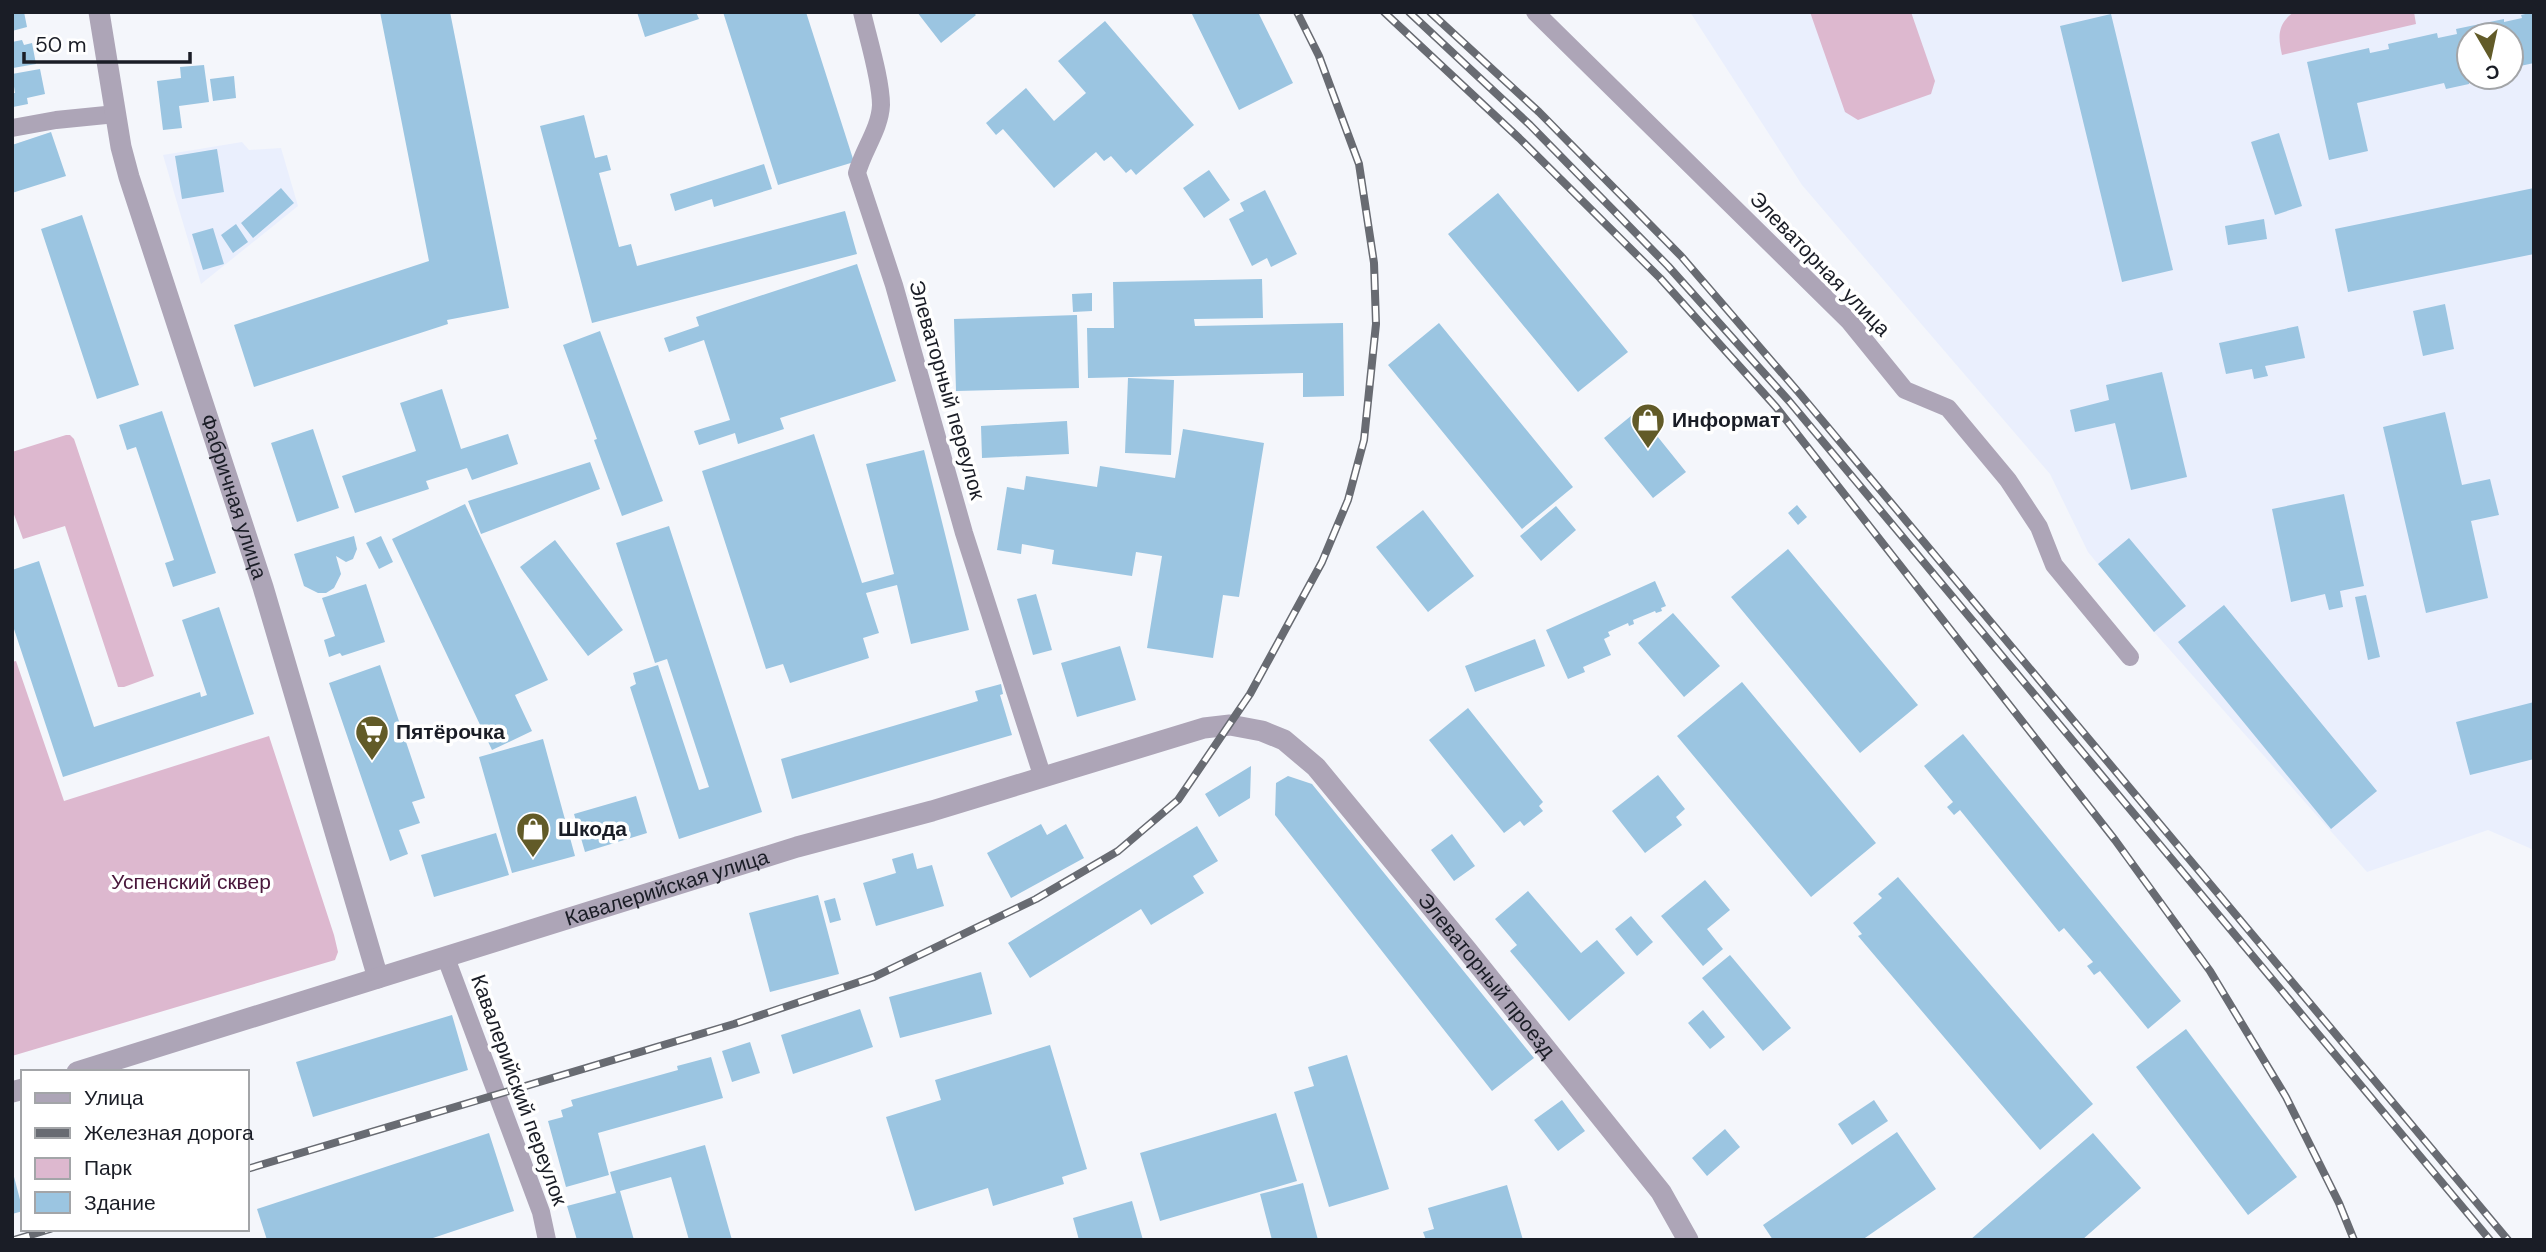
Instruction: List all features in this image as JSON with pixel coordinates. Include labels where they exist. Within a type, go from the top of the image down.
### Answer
[{"type":"street","name":"Фабричная улица","points":[[99,12],[129,177],[257,568],[378,978]]},
{"type":"street","name":"Элеваторный переулок","points":[[862,12],[881,106],[871,141],[860,160],[857,173],[894,285],[964,533],[1044,778]]},
{"type":"street","name":"Элеваторная улица","points":[[1535,12],[1849,321],[1905,390],[1948,408],[2008,480],[2039,527],[2054,565],[2130,657]]},
{"type":"street","points":[[12,128],[116,114]]},
{"type":"street","name":"Кавалерийская улица","points":[[82,1070],[797,847],[1044,778],[1204,728],[1230,725],[1262,731]]},
{"type":"street","name":"Элеваторный проезд","points":[[1262,731],[1284,740],[1316,767],[1661,1192],[1688,1240]]},
{"type":"street","name":"Кавалерийский переулок","points":[[446,958],[541,1212],[547,1240]]},
{"type":"shaded area","points":[[1690,12],[2534,12],[2534,850],[2488,830],[2367,872],[2154,632],[2088,552],[2050,474],[1802,185]]},
{"type":"shaded area","points":[[242,142],[249,150],[281,148],[298,206],[201,284],[163,155]]},
{"type":"green space","points":[[1810,12],[1911,12],[1935,81],[1931,94],[1858,120],[1845,112]]},
{"type":"green space","points":[[2294,12],[2414,12],[2416,24],[2282,55],[2280,31],[2284,21]]},
{"type":"green space","points":[[66,435],[74,439],[154,676],[124,687],[118,687],[65,526],[23,539],[12,509],[12,452]]},
{"type":"green space","name":"Успенский сквер","points":[[16,661],[64,801],[269,736],[334,935],[338,952],[335,960],[12,1056],[12,662]]},
{"type":"building","points":[[12,12],[24,12],[27,27],[12,31]]},
{"type":"building","points":[[380,12],[450,12],[509,308],[447,320],[448,324],[254,387],[234,325],[429,261]]},
{"type":"building","points":[[637,12],[696,12],[699,19],[645,37]]},
{"type":"building","points":[[723,12],[806,12],[854,162],[778,185]]},
{"type":"building","points":[[917,12],[973,12],[976,15],[941,43]]},
{"type":"building","points":[[1191,12],[1258,12],[1293,83],[1239,110]]},
{"type":"building","points":[[2534,12],[2534,63],[2525,65],[2525,21],[2508,21],[2522,18],[2521,15]]},
{"type":"building","points":[[2111,14],[2173,270],[2122,282],[2060,26]]},
{"type":"building","points":[[1105,21],[1194,125],[1136,175],[1131,169],[1126,173],[1111,156],[1104,161],[1096,152],[1054,188],[1003,129],[996,135],[986,123],[1026,88],[1054,121],[1086,93],[1058,61]]},
{"type":"building","points":[[2437,33],[2438,38],[2455,34],[2455,87],[2446,89],[2444,83],[2357,103],[2368,151],[2329,160],[2307,62],[2369,48],[2370,53],[2389,49],[2388,44]]},
{"type":"building","points":[[22,40],[24,45],[32,43],[36,64],[13,68],[12,42]]},
{"type":"building","points":[[204,65],[209,102],[179,106],[182,128],[163,130],[157,81],[181,78],[180,67]]},
{"type":"building","points":[[40,69],[45,94],[27,98],[28,104],[13,107],[12,93],[15,93],[12,74]]},
{"type":"building","points":[[234,76],[236,98],[213,101],[210,79]]},
{"type":"building","points":[[584,115],[595,158],[607,155],[611,170],[599,173],[619,247],[631,244],[637,266],[845,211],[857,254],[592,323],[540,126]]},
{"type":"building","points":[[51,132],[66,176],[12,193],[12,145]]},
{"type":"building","points":[[2279,133],[2302,206],[2275,215],[2251,142]]},
{"type":"building","points":[[217,149],[224,192],[182,199],[175,156]]},
{"type":"building","points":[[764,164],[772,189],[714,207],[712,199],[675,211],[670,194]]},
{"type":"building","points":[[1209,170],[1230,200],[1204,218],[1183,188]]},
{"type":"building","points":[[281,188],[294,203],[253,238],[241,223]]},
{"type":"building","points":[[2534,188],[2534,254],[2348,292],[2335,229]]},
{"type":"building","points":[[1265,190],[1297,254],[1271,267],[1267,258],[1252,266],[1229,219],[1244,211],[1240,203]]},
{"type":"building","points":[[1498,193],[1628,352],[1578,392],[1448,234]]},
{"type":"building","points":[[82,215],[139,385],[97,399],[41,229]]},
{"type":"building","points":[[2264,219],[2267,239],[2228,245],[2225,226]]},
{"type":"building","points":[[236,224],[248,242],[233,253],[221,235]]},
{"type":"building","points":[[213,228],[224,264],[203,270],[192,234]]},
{"type":"building","points":[[857,264],[896,381],[780,418],[784,429],[738,444],[735,433],[699,445],[694,431],[730,420],[704,340],[669,352],[664,338],[699,326],[696,317]]},
{"type":"building","points":[[1262,279],[1263,318],[1194,319],[1195,326],[1343,323],[1344,396],[1303,397],[1303,373],[1088,378],[1087,328],[1114,328],[1113,282]]},
{"type":"building","points":[[1092,293],[1092,311],[1073,312],[1072,294]]},
{"type":"building","points":[[2445,304],[2454,349],[2423,356],[2413,311]]},
{"type":"building","points":[[1077,315],[1079,388],[956,391],[954,319]]},
{"type":"building","points":[[1439,323],[1573,487],[1522,529],[1388,365]]},
{"type":"building","points":[[2298,326],[2305,358],[2265,366],[2268,376],[2254,379],[2252,369],[2226,374],[2219,343]]},
{"type":"building","points":[[600,331],[663,501],[622,516],[563,345]]},
{"type":"building","points":[[2162,372],[2187,477],[2131,490],[2115,423],[2075,432],[2070,410],[2109,400],[2106,385]]},
{"type":"building","points":[[1128,378],[1174,380],[1171,455],[1125,453]]},
{"type":"building","points":[[442,389],[461,449],[508,434],[518,464],[472,480],[467,468],[426,481],[429,489],[355,513],[342,476],[416,451],[400,403]]},
{"type":"building","points":[[162,411],[216,573],[173,587],[165,563],[174,560],[136,447],[127,450],[119,425]]},
{"type":"building","points":[[1637,411],[1686,472],[1653,498],[1604,438]]},
{"type":"building","points":[[2445,412],[2462,485],[2490,479],[2499,515],[2471,521],[2488,598],[2426,613],[2383,427]]},
{"type":"building","points":[[1067,421],[1069,454],[982,458],[981,426]]},
{"type":"building","points":[[313,429],[339,508],[297,522],[271,443]]},
{"type":"building","points":[[1183,429],[1264,443],[1239,597],[1223,595],[1213,658],[1147,648],[1162,556],[1136,552],[1132,576],[1052,564],[1054,550],[1022,544],[1021,554],[997,550],[1007,487],[1024,490],[1026,476],[1097,487],[1100,466],[1175,478]]},
{"type":"building","points":[[814,434],[862,583],[894,574],[866,464],[924,450],[969,630],[911,644],[897,585],[866,593],[879,633],[863,638],[869,658],[790,683],[783,664],[766,669],[702,471]]},
{"type":"building","points":[[590,462],[600,489],[481,534],[468,501]]},
{"type":"building","points":[[2344,494],[2364,586],[2340,591],[2343,607],[2329,610],[2325,594],[2291,602],[2272,509]]},
{"type":"building","points":[[465,504],[548,680],[515,695],[532,731],[492,750],[392,539]]},
{"type":"building","points":[[1797,505],[1807,517],[1798,525],[1788,513]]},
{"type":"building","points":[[1556,506],[1576,530],[1541,561],[1520,536]]},
{"type":"building","points":[[1423,510],[1474,576],[1428,612],[1376,547]]},
{"type":"building","points":[[669,526],[762,812],[679,839],[630,687],[636,684],[633,673],[658,665],[699,790],[709,787],[667,659],[655,663],[616,543]]},
{"type":"building","points":[[354,536],[357,549],[353,559],[346,562],[336,556],[341,574],[334,588],[326,593],[318,593],[304,586],[294,554]]},
{"type":"building","points":[[381,536],[393,562],[379,569],[366,543]]},
{"type":"building","points":[[2129,538],[2186,606],[2154,632],[2098,564]]},
{"type":"building","points":[[555,540],[623,630],[588,656],[520,567]]},
{"type":"building","points":[[1788,549],[1918,705],[1860,753],[1731,597]]},
{"type":"building","points":[[39,561],[94,727],[200,692],[201,697],[207,695],[182,620],[219,607],[254,714],[63,777],[12,623],[12,570]]},
{"type":"building","points":[[1655,581],[1666,606],[1661,608],[1662,611],[1655,611],[1633,620],[1634,624],[1629,626],[1628,623],[1608,632],[1610,636],[1604,639],[1611,655],[1583,667],[1585,672],[1568,679],[1546,630]]},
{"type":"building","points":[[366,584],[385,642],[342,656],[340,653],[329,657],[324,640],[335,636],[322,598]]},
{"type":"building","points":[[1036,594],[1052,650],[1033,655],[1017,599]]},
{"type":"building","points":[[2366,595],[2380,657],[2368,660],[2355,597]]},
{"type":"building","points":[[2224,605],[2377,791],[2331,829],[2178,642]]},
{"type":"building","points":[[1673,613],[1720,666],[1684,697],[1638,643]]},
{"type":"building","points":[[1535,639],[1545,666],[1475,692],[1465,666]]},
{"type":"building","points":[[1120,646],[1136,700],[1077,717],[1061,663]]},
{"type":"building","points":[[380,665],[425,798],[412,802],[420,823],[399,830],[408,854],[390,861],[329,683]]},
{"type":"building","points":[[1742,682],[1876,843],[1811,897],[1677,736]]},
{"type":"building","points":[[1001,684],[1003,694],[1000,695],[1012,735],[792,799],[781,759],[978,701],[975,691]]},
{"type":"building","points":[[2534,702],[2534,759],[2470,775],[2456,722]]},
{"type":"building","points":[[1468,708],[1543,802],[1539,806],[1543,811],[1524,826],[1520,821],[1504,833],[1429,740]]},
{"type":"building","points":[[1963,734],[2181,1001],[2148,1029],[2100,971],[2094,975],[2087,966],[2093,962],[2064,928],[2059,932],[1960,810],[1954,815],[1947,807],[1953,802],[1924,766]]},
{"type":"building","points":[[543,739],[575,856],[512,873],[479,757]]},
{"type":"building","points":[[1251,766],[1250,798],[1219,817],[1205,794]]},
{"type":"building","points":[[1658,775],[1685,809],[1676,817],[1682,825],[1645,853],[1612,811]]},
{"type":"building","points":[[1288,776],[1312,784],[1534,1058],[1492,1091],[1275,815],[1276,783]]},
{"type":"building","points":[[636,796],[647,833],[585,852],[574,814]]},
{"type":"building","points":[[1041,824],[1047,835],[1066,824],[1084,858],[1011,898],[987,853]]},
{"type":"building","points":[[1197,826],[1218,861],[1193,876],[1204,893],[1151,925],[1141,909],[1030,978],[1008,943]]},
{"type":"building","points":[[496,833],[509,875],[434,897],[421,855]]},
{"type":"building","points":[[1452,834],[1475,866],[1454,881],[1431,850]]},
{"type":"building","points":[[913,853],[917,869],[932,865],[944,906],[876,926],[863,883],[896,873],[892,859]]},
{"type":"building","points":[[1898,877],[2093,1104],[2040,1150],[1858,936],[1862,934],[1853,923],[1882,898],[1878,894]]},
{"type":"building","points":[[1705,880],[1730,910],[1707,929],[1723,949],[1703,966],[1661,916]]},
{"type":"building","points":[[1528,891],[1581,953],[1597,940],[1625,973],[1569,1021],[1510,951],[1517,945],[1495,919]]},
{"type":"building","points":[[818,895],[839,974],[770,992],[749,913]]},
{"type":"building","points":[[835,898],[841,920],[830,923],[824,901]]},
{"type":"building","points":[[1631,916],[1653,942],[1637,956],[1615,929]]},
{"type":"building","points":[[1730,955],[1791,1028],[1763,1051],[1702,978]]},
{"type":"building","points":[[981,972],[992,1014],[900,1038],[889,997]]},
{"type":"building","points":[[860,1009],[873,1047],[793,1074],[781,1035]]},
{"type":"building","points":[[1703,1010],[1725,1037],[1710,1049],[1688,1023]]},
{"type":"building","points":[[452,1015],[468,1070],[313,1117],[296,1062]]},
{"type":"building","points":[[2186,1029],[2297,1177],[2248,1215],[2136,1067]]},
{"type":"building","points":[[750,1042],[760,1073],[732,1082],[722,1051]]},
{"type":"building","points":[[1050,1045],[1087,1169],[1062,1177],[1064,1184],[993,1206],[988,1188],[915,1211],[886,1117],[941,1100],[935,1080]]},
{"type":"building","points":[[1347,1055],[1389,1189],[1329,1207],[1294,1092],[1314,1086],[1308,1067]]},
{"type":"building","points":[[711,1057],[723,1098],[598,1133],[609,1175],[566,1187],[548,1121],[563,1117],[561,1110],[573,1106],[571,1100],[678,1070],[677,1066]]},
{"type":"building","points":[[1562,1100],[1585,1131],[1558,1151],[1534,1120]]},
{"type":"building","points":[[1874,1100],[1888,1121],[1852,1145],[1838,1124]]},
{"type":"building","points":[[1276,1113],[1297,1181],[1160,1221],[1140,1153]]},
{"type":"building","points":[[1725,1129],[1740,1147],[1707,1176],[1692,1158]]},
{"type":"building","points":[[1897,1132],[1936,1189],[1862,1240],[1773,1240],[1763,1225]]},
{"type":"building","points":[[489,1133],[514,1211],[427,1240],[267,1240],[257,1209]]},
{"type":"building","points":[[2093,1133],[2141,1188],[2082,1240],[1970,1240]]},
{"type":"building","points":[[705,1145],[732,1240],[689,1240],[671,1177],[620,1191],[634,1240],[577,1240],[567,1206],[616,1193],[610,1172]]},
{"type":"building","points":[[12,1173],[21,1212],[12,1214]]},
{"type":"building","points":[[1303,1183],[1318,1240],[1272,1240],[1260,1194]]},
{"type":"building","points":[[1507,1185],[1523,1240],[1426,1240],[1423,1232],[1434,1229],[1428,1208]]},
{"type":"building","points":[[1132,1201],[1143,1240],[1079,1240],[1073,1218]]},
{"type":"railway","points":[[248,1169],[734,1024],[874,977],[1036,899],[1118,851],[1178,800],[1250,694],[1322,562],[1348,500],[1364,440],[1376,324],[1374,263],[1359,164],[1319,56],[1297,12]]},
{"type":"railway","points":[[1384,12],[1519,138],[1660,278],[1776,407],[2115,840],[2210,971],[2286,1097],[2339,1203],[2354,1240]]},
{"type":"railway","points":[[1409,12],[1530,125],[1668,266],[1789,401],[2490,1240]]},
{"type":"railway","points":[[1430,12],[1539,112],[1681,256],[1800,394],[2508,1240]]},
{"type":"railway","points":[[14,1240],[43,1231]]},
{"type":"place","name":"Информат","points":[[1648,450]]},
{"type":"place","name":"Пятёрочка","points":[[372,762]]},
{"type":"place","name":"Шкода","points":[[533,859]]}]
